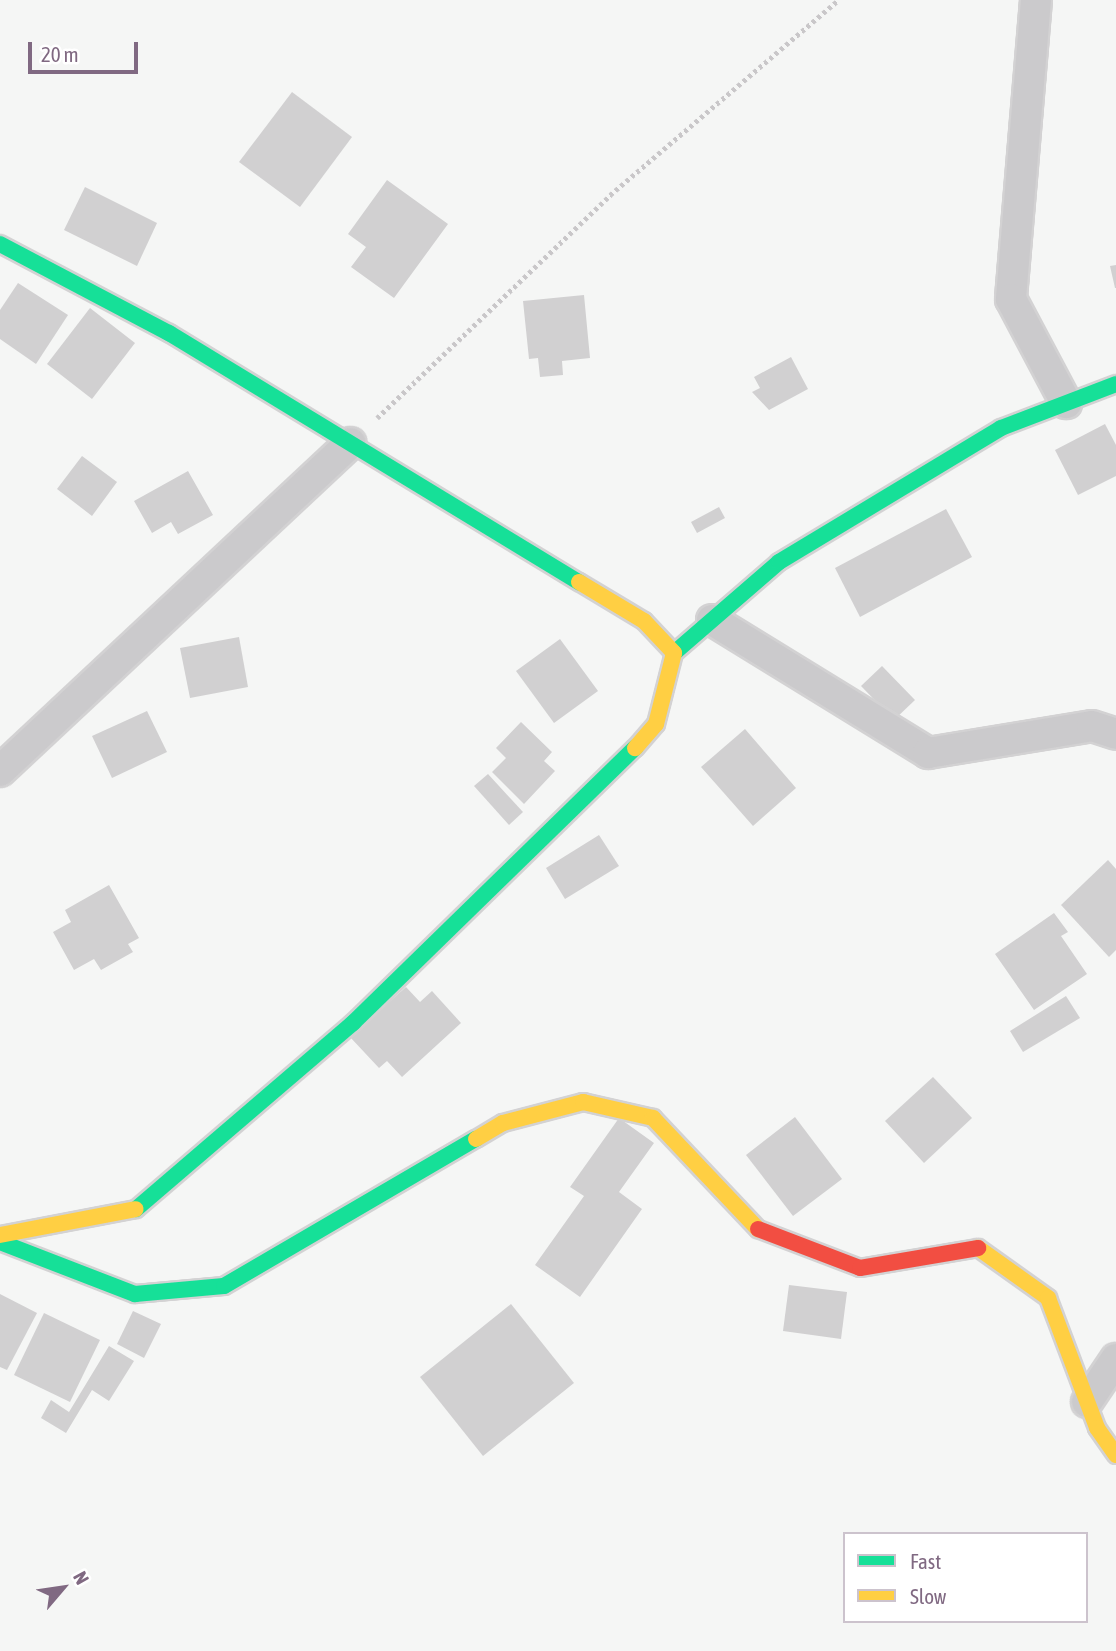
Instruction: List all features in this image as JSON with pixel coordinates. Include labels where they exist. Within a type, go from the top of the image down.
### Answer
[{"type":"street","points":[[1035,0],[1011,299],[1066,403]]},
{"type":"street","points":[[0,244],[170,333],[644,621],[674,653]]},
{"type":"street","points":[[0,1235],[140,1208],[353,1023],[619,767],[656,724],[674,653],[779,562],[1001,428],[1116,384]]},
{"type":"street","points":[[0,771],[351,443]]},
{"type":"street","points":[[712,620],[928,753],[1092,726],[1116,734]]},
{"type":"street","points":[[0,1242],[135,1294],[224,1286],[503,1123],[583,1101],[653,1118],[763,1234],[860,1268],[979,1248],[1048,1298],[1097,1428],[1116,1455]]},
{"type":"street","points":[[1087,1402],[1116,1359]]},
{"type":"path","points":[[351,443],[610,195],[838,0]]},
{"type":"building","points":[[292,92],[352,137],[300,207],[239,162]]},
{"type":"building","points":[[387,180],[448,224],[394,298],[351,267],[366,247],[348,234]]},
{"type":"building","points":[[85,187],[157,223],[137,266],[64,230]]},
{"type":"building","points":[[1116,265],[1116,288],[1115,288],[1110,266]]},
{"type":"building","points":[[18,283],[68,315],[36,364],[0,339],[0,310]]},
{"type":"building","points":[[584,295],[590,358],[562,361],[563,375],[540,377],[538,358],[529,359],[523,301]]},
{"type":"building","points":[[90,308],[135,343],[92,399],[47,364]]},
{"type":"building","points":[[791,357],[808,389],[769,410],[752,392],[760,388],[754,377]]},
{"type":"building","points":[[1105,424],[1116,445],[1116,476],[1078,495],[1055,450]]},
{"type":"building","points":[[82,456],[117,482],[92,516],[57,489]]},
{"type":"building","points":[[188,471],[213,515],[178,534],[171,522],[152,533],[134,501]]},
{"type":"building","points":[[719,507],[725,518],[697,533],[691,522]]},
{"type":"building","points":[[946,509],[972,557],[860,617],[835,568]]},
{"type":"building","points":[[239,637],[248,687],[190,698],[180,648]]},
{"type":"building","points":[[560,639],[598,691],[554,723],[516,671]]},
{"type":"building","points":[[882,666],[915,700],[894,720],[861,686]]},
{"type":"building","points":[[147,711],[167,752],[112,778],[92,736]]},
{"type":"building","points":[[521,722],[552,752],[544,761],[555,771],[524,804],[492,772],[506,758],[496,748]]},
{"type":"building","points":[[745,729],[796,788],[753,826],[701,767]]},
{"type":"building","points":[[488,774],[523,812],[509,825],[474,786]]},
{"type":"building","points":[[599,835],[619,866],[565,899],[546,868]]},
{"type":"building","points":[[1108,860],[1116,869],[1116,950],[1109,957],[1061,905]]},
{"type":"building","points":[[109,885],[139,938],[128,944],[133,952],[101,970],[94,959],[74,970],[53,932],[71,922],[65,910]]},
{"type":"building","points":[[1054,913],[1068,932],[1061,936],[1087,974],[1034,1010],[995,954]]},
{"type":"building","points":[[406,987],[420,1002],[432,991],[461,1023],[402,1077],[387,1061],[379,1068],[350,1037]]},
{"type":"building","points":[[1066,996],[1080,1018],[1023,1052],[1010,1031]]},
{"type":"building","points":[[933,1077],[972,1118],[924,1163],[885,1121]]},
{"type":"building","points":[[795,1117],[842,1179],[793,1216],[746,1155]]},
{"type":"building","points":[[619,1118],[654,1143],[619,1192],[642,1209],[580,1297],[535,1265],[584,1196],[570,1187]]},
{"type":"building","points":[[789,1285],[847,1292],[841,1339],[783,1331]]},
{"type":"building","points":[[0,1294],[37,1313],[7,1370],[0,1367]]},
{"type":"building","points":[[511,1304],[574,1383],[483,1456],[420,1377]]},
{"type":"building","points":[[133,1311],[161,1324],[144,1358],[117,1344]]},
{"type":"building","points":[[44,1313],[100,1340],[70,1402],[14,1375]]},
{"type":"building","points":[[109,1346],[134,1361],[109,1401],[92,1390],[66,1433],[41,1418],[51,1400],[69,1412]]},
{"type":"traffic: fast","points":[[0,244],[169,333],[579,582]]},
{"type":"traffic: fast","points":[[674,653],[779,562],[1001,428],[1116,384]]},
{"type":"traffic: fast","points":[[136,1209],[353,1023],[635,748]]},
{"type":"traffic: fast","points":[[0,1242],[135,1294],[224,1286],[476,1139]]},
{"type":"traffic: slow","points":[[579,582],[644,621],[674,653],[656,724],[635,748]]},
{"type":"traffic: slow","points":[[476,1139],[503,1123],[583,1102],[653,1118],[758,1229]]},
{"type":"traffic: slow","points":[[0,1235],[136,1209]]},
{"type":"traffic: slow","points":[[978,1248],[1048,1298],[1097,1428],[1116,1455]]},
{"type":"traffic: jam","points":[[758,1229],[860,1268],[978,1248]]}]
